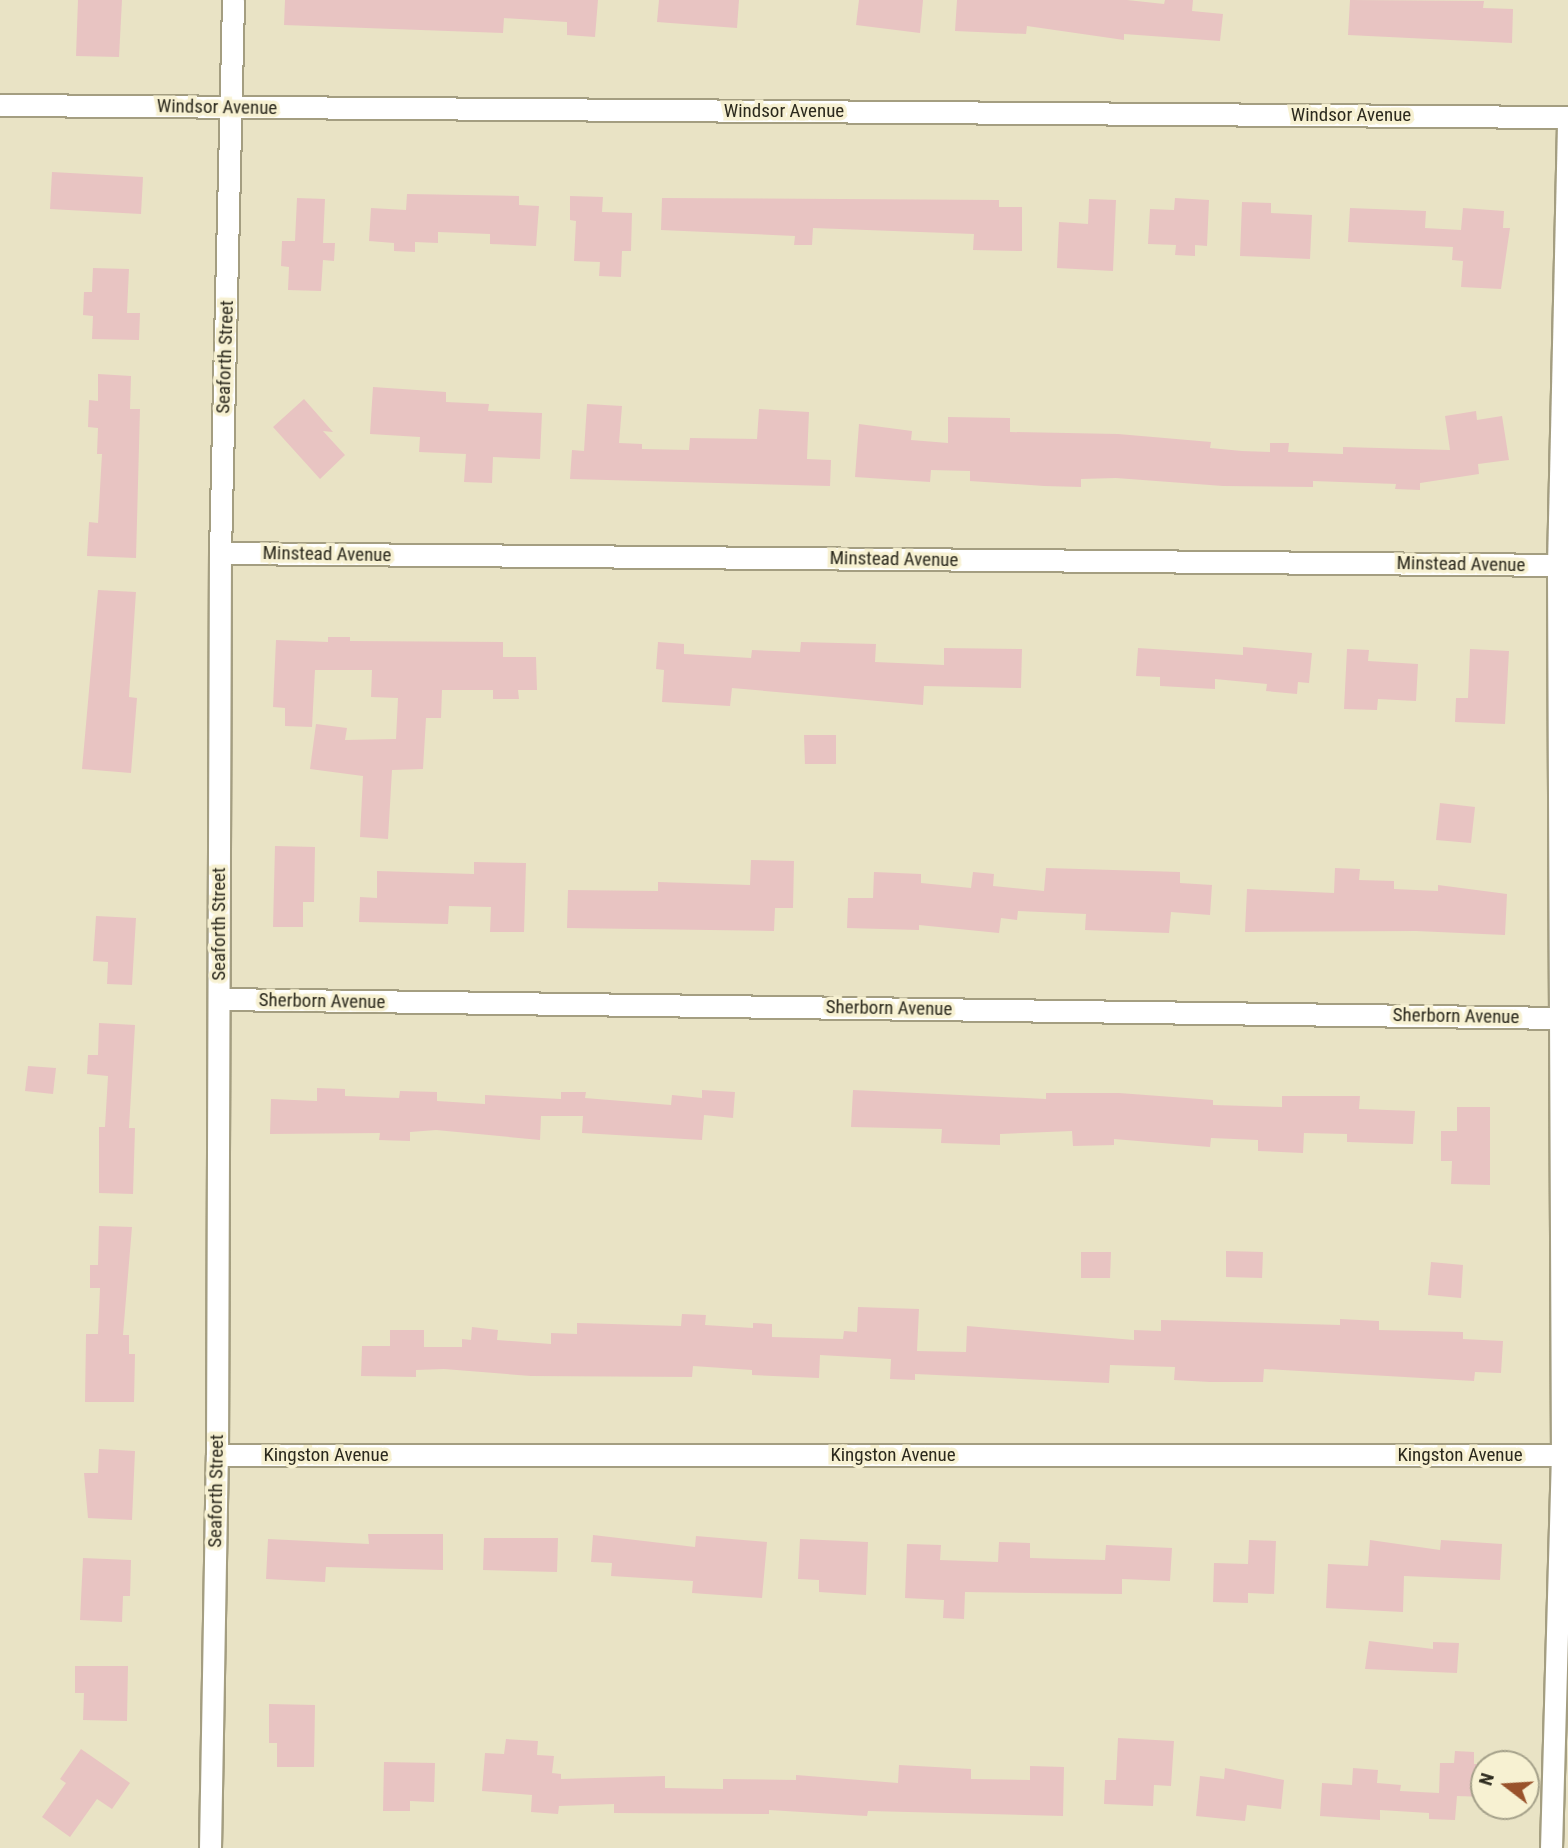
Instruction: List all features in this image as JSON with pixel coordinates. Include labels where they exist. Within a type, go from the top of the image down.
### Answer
[{"type":"street","name":"Seaforth Street","points":[[210,1848],[217,1455],[220,553],[233,0]]},
{"type":"street","name":"Windsor Avenue","points":[[0,105],[1568,119]]},
{"type":"street","points":[[1551,1848],[1565,1455],[1558,1018],[1568,119]]},
{"type":"street","name":"Minstead Avenue","points":[[220,553],[1563,565]]},
{"type":"street","name":"Sherborn Avenue","points":[[219,999],[1558,1018]]},
{"type":"street","name":"Kingston Avenue","points":[[217,1455],[1565,1455]]},
{"type":"building","points":[[78,0],[122,0],[119,57],[76,56]]},
{"type":"building","points":[[285,0],[598,0],[595,37],[567,35],[567,22],[504,18],[503,33],[284,25]]},
{"type":"building","points":[[659,0],[739,0],[737,28],[657,22]]},
{"type":"building","points":[[859,0],[923,0],[920,33],[856,25]]},
{"type":"building","points":[[957,0],[1127,0],[1164,4],[1165,0],[1193,0],[1192,11],[1223,14],[1220,41],[1124,34],[1124,40],[1027,26],[1026,34],[955,31]]},
{"type":"building","points":[[1350,0],[1484,1],[1483,8],[1513,9],[1512,43],[1348,35]]},
{"type":"building","points":[[52,172],[143,177],[141,214],[50,209]]},
{"type":"building","points":[[407,194],[519,196],[519,205],[539,206],[536,246],[490,244],[490,234],[438,232],[438,243],[415,242],[415,252],[394,251],[394,243],[369,241],[371,208],[406,210]]},
{"type":"building","points":[[570,196],[603,197],[602,212],[632,213],[631,251],[622,251],[621,277],[599,276],[600,262],[574,261],[576,221],[570,220]]},
{"type":"building","points":[[297,198],[325,199],[323,243],[335,243],[334,261],[323,260],[321,291],[288,290],[289,267],[281,266],[282,241],[295,241]]},
{"type":"building","points":[[662,198],[999,200],[999,207],[1022,207],[1022,251],[973,250],[974,234],[813,228],[812,245],[794,245],[795,236],[661,230]]},
{"type":"building","points":[[1175,198],[1209,200],[1207,246],[1195,245],[1195,256],[1175,255],[1176,245],[1148,244],[1150,209],[1174,210]]},
{"type":"building","points":[[1089,199],[1116,200],[1113,271],[1057,268],[1059,222],[1088,224]]},
{"type":"building","points":[[1242,202],[1271,203],[1271,213],[1312,215],[1310,259],[1240,256]]},
{"type":"building","points":[[1350,208],[1426,211],[1425,228],[1461,230],[1463,208],[1504,211],[1503,228],[1510,228],[1501,289],[1461,287],[1463,261],[1452,260],[1453,247],[1348,242]]},
{"type":"building","points":[[93,268],[129,269],[127,313],[140,313],[139,340],[92,339],[93,316],[83,315],[84,292],[92,292]]},
{"type":"building","points":[[98,374],[131,376],[130,409],[140,409],[136,558],[87,556],[89,522],[98,523],[102,454],[97,454],[98,428],[88,427],[89,400],[98,401]]},
{"type":"building","points":[[373,387],[446,392],[446,402],[489,404],[488,411],[542,413],[540,459],[493,457],[492,483],[464,482],[466,454],[419,452],[420,437],[370,434]]},
{"type":"building","points":[[304,399],[333,432],[323,431],[345,455],[320,479],[273,427]]},
{"type":"building","points":[[587,404],[622,406],[619,443],[642,444],[642,449],[689,450],[690,438],[757,439],[759,409],[809,412],[807,459],[831,460],[830,486],[570,479],[572,450],[584,451]]},
{"type":"building","points":[[1476,411],[1477,420],[1502,416],[1509,460],[1478,464],[1479,474],[1420,483],[1420,490],[1395,489],[1396,484],[1313,481],[1313,487],[1223,486],[1116,478],[1081,479],[1081,487],[1044,486],[970,481],[970,471],[931,470],[930,482],[855,477],[859,424],[912,431],[911,440],[948,443],[948,417],[1010,418],[1010,432],[1118,434],[1211,442],[1210,448],[1242,451],[1270,452],[1270,443],[1289,443],[1288,452],[1343,454],[1343,447],[1450,450],[1445,416]]},
{"type":"building","points":[[98,590],[136,592],[129,697],[137,698],[131,773],[82,769]]},
{"type":"building","points":[[328,637],[350,637],[350,641],[503,642],[503,657],[536,657],[537,690],[518,690],[519,699],[493,699],[493,690],[442,690],[441,718],[426,718],[423,769],[392,770],[388,839],[360,837],[363,776],[310,769],[316,724],[347,728],[345,740],[396,739],[398,698],[371,697],[372,670],[315,670],[312,727],[285,726],[285,708],[273,707],[276,640],[328,642]]},
{"type":"building","points":[[658,642],[684,644],[684,654],[751,658],[752,650],[800,652],[801,642],[876,644],[875,662],[944,665],[944,648],[1022,649],[1021,688],[924,686],[923,705],[732,688],[730,706],[662,702],[664,670],[656,669]]},
{"type":"building","points":[[1243,647],[1312,653],[1309,683],[1298,682],[1297,694],[1266,691],[1267,684],[1215,679],[1215,689],[1160,686],[1160,677],[1136,676],[1138,648],[1243,655]]},
{"type":"building","points":[[1347,649],[1369,650],[1368,661],[1418,664],[1416,701],[1378,699],[1377,710],[1344,709]]},
{"type":"building","points":[[1470,649],[1509,651],[1505,724],[1455,722],[1456,698],[1468,698]]},
{"type":"building","points":[[804,735],[836,735],[836,764],[805,764]]},
{"type":"building","points":[[1440,803],[1475,807],[1471,843],[1436,840]]},
{"type":"building","points":[[275,846],[315,847],[314,902],[303,902],[303,927],[273,927]]},
{"type":"building","points":[[751,860],[794,861],[793,908],[775,908],[774,931],[567,928],[568,890],[658,891],[658,882],[750,885]]},
{"type":"building","points":[[474,862],[526,863],[524,932],[490,932],[491,907],[449,906],[448,924],[359,922],[360,897],[377,898],[377,871],[474,874]]},
{"type":"building","points":[[1046,868],[1180,872],[1180,883],[1212,885],[1210,915],[1171,912],[1169,933],[1085,930],[1086,914],[1018,911],[1017,920],[1001,918],[999,933],[919,925],[919,930],[847,928],[848,898],[873,898],[874,872],[921,874],[921,883],[971,888],[973,872],[994,874],[993,886],[1044,891]]},
{"type":"building","points":[[1335,868],[1360,869],[1359,880],[1394,881],[1394,889],[1438,891],[1438,885],[1507,894],[1505,935],[1416,931],[1245,932],[1247,889],[1334,893]]},
{"type":"building","points":[[96,916],[136,918],[132,985],[107,984],[108,962],[93,961]]},
{"type":"building","points":[[99,1023],[135,1025],[129,1128],[135,1128],[133,1194],[99,1193],[99,1127],[105,1127],[108,1076],[87,1074],[88,1055],[98,1055]]},
{"type":"building","points":[[28,1066],[56,1068],[53,1094],[25,1091]]},
{"type":"building","points":[[317,1088],[345,1089],[345,1096],[399,1098],[400,1091],[437,1092],[437,1101],[485,1104],[485,1095],[561,1099],[561,1092],[586,1092],[585,1098],[671,1105],[672,1095],[702,1098],[702,1090],[735,1092],[733,1118],[704,1115],[702,1140],[582,1133],[583,1116],[541,1116],[540,1140],[436,1130],[410,1132],[410,1141],[379,1140],[380,1133],[270,1134],[271,1099],[317,1101]]},
{"type":"building","points":[[853,1090],[1046,1099],[1046,1093],[1119,1093],[1213,1100],[1213,1105],[1282,1107],[1282,1096],[1360,1096],[1359,1109],[1415,1111],[1413,1144],[1347,1142],[1347,1134],[1304,1133],[1303,1153],[1258,1151],[1258,1140],[1211,1138],[1210,1147],[1114,1139],[1114,1145],[1073,1146],[1072,1131],[1000,1134],[1000,1145],[941,1143],[942,1129],[851,1127]]},
{"type":"building","points":[[1457,1107],[1490,1107],[1490,1185],[1451,1184],[1452,1161],[1441,1161],[1441,1131],[1457,1131]]},
{"type":"building","points":[[99,1226],[132,1227],[123,1335],[129,1335],[129,1354],[135,1354],[134,1402],[85,1402],[86,1334],[98,1334],[100,1288],[90,1288],[90,1265],[98,1265]]},
{"type":"building","points":[[1226,1251],[1263,1252],[1262,1278],[1226,1277]]},
{"type":"building","points":[[1081,1252],[1111,1252],[1110,1278],[1081,1278]]},
{"type":"building","points":[[1431,1262],[1463,1265],[1461,1298],[1428,1295]]},
{"type":"building","points":[[858,1307],[919,1309],[917,1351],[966,1352],[967,1326],[1134,1340],[1134,1330],[1161,1331],[1161,1320],[1340,1325],[1340,1319],[1379,1321],[1379,1330],[1463,1332],[1463,1339],[1503,1341],[1501,1373],[1475,1372],[1474,1381],[1264,1369],[1263,1382],[1210,1382],[1174,1380],[1175,1367],[1110,1365],[1109,1383],[915,1374],[915,1380],[890,1379],[891,1359],[820,1355],[819,1378],[752,1375],[752,1370],[693,1366],[692,1377],[531,1376],[444,1369],[416,1370],[416,1377],[361,1376],[362,1346],[390,1346],[390,1330],[424,1330],[424,1347],[462,1347],[462,1339],[471,1340],[472,1327],[498,1330],[497,1340],[551,1344],[551,1333],[577,1334],[577,1323],[681,1326],[682,1314],[706,1315],[705,1325],[753,1328],[753,1323],[772,1324],[772,1337],[843,1339],[844,1331],[857,1332]]},
{"type":"building","points":[[99,1449],[135,1451],[132,1520],[88,1518],[84,1473],[98,1473]]},
{"type":"building","points":[[368,1534],[443,1534],[443,1570],[326,1567],[325,1582],[266,1579],[268,1539],[369,1544]]},
{"type":"building","points":[[593,1535],[695,1547],[696,1536],[767,1542],[762,1598],[692,1593],[693,1581],[611,1576],[612,1563],[591,1562]]},
{"type":"building","points":[[484,1538],[558,1538],[557,1572],[483,1570]]},
{"type":"building","points":[[800,1539],[868,1542],[866,1595],[819,1592],[819,1580],[798,1579]]},
{"type":"building","points":[[1249,1540],[1276,1541],[1274,1594],[1248,1593],[1248,1603],[1213,1602],[1214,1563],[1248,1564]]},
{"type":"building","points":[[1370,1540],[1440,1550],[1441,1540],[1502,1544],[1500,1580],[1404,1576],[1403,1612],[1326,1608],[1328,1564],[1368,1566]]},
{"type":"building","points":[[999,1542],[1030,1543],[1030,1558],[1105,1560],[1106,1545],[1172,1548],[1170,1581],[1122,1579],[1122,1594],[965,1592],[964,1619],[943,1618],[944,1600],[905,1598],[907,1544],[941,1545],[940,1560],[998,1562]]},
{"type":"building","points":[[83,1558],[131,1560],[130,1596],[123,1596],[122,1622],[80,1620]]},
{"type":"building","points":[[1369,1641],[1433,1649],[1433,1642],[1459,1643],[1457,1673],[1365,1669]]},
{"type":"building","points":[[75,1666],[128,1666],[127,1721],[83,1720],[84,1693],[75,1693]]},
{"type":"building","points":[[269,1704],[315,1705],[314,1767],[277,1767],[277,1743],[269,1743]]},
{"type":"building","points":[[1118,1738],[1174,1741],[1171,1786],[1154,1785],[1153,1806],[1104,1804],[1105,1780],[1116,1780]]},
{"type":"building","points":[[506,1739],[538,1741],[537,1755],[554,1756],[552,1773],[561,1774],[561,1779],[665,1776],[665,1788],[723,1789],[723,1779],[796,1780],[796,1775],[898,1783],[899,1765],[971,1769],[971,1779],[1030,1780],[1030,1766],[1064,1767],[1063,1816],[868,1811],[867,1816],[769,1810],[769,1814],[614,1813],[614,1804],[559,1806],[558,1814],[531,1812],[532,1795],[482,1791],[485,1753],[504,1754]]},
{"type":"building","points":[[81,1749],[130,1783],[112,1809],[97,1799],[70,1837],[42,1817],[66,1783],[60,1779]]},
{"type":"building","points":[[1455,1751],[1470,1752],[1470,1796],[1457,1796],[1455,1820],[1429,1819],[1429,1813],[1380,1810],[1380,1820],[1320,1816],[1322,1783],[1352,1785],[1353,1768],[1378,1770],[1377,1783],[1401,1785],[1400,1791],[1439,1793],[1440,1763],[1454,1763]]},
{"type":"building","points":[[384,1762],[435,1763],[434,1802],[410,1801],[410,1811],[383,1811]]},
{"type":"building","points":[[1225,1768],[1284,1780],[1281,1809],[1247,1805],[1245,1821],[1196,1816],[1200,1776],[1224,1779]]}]
